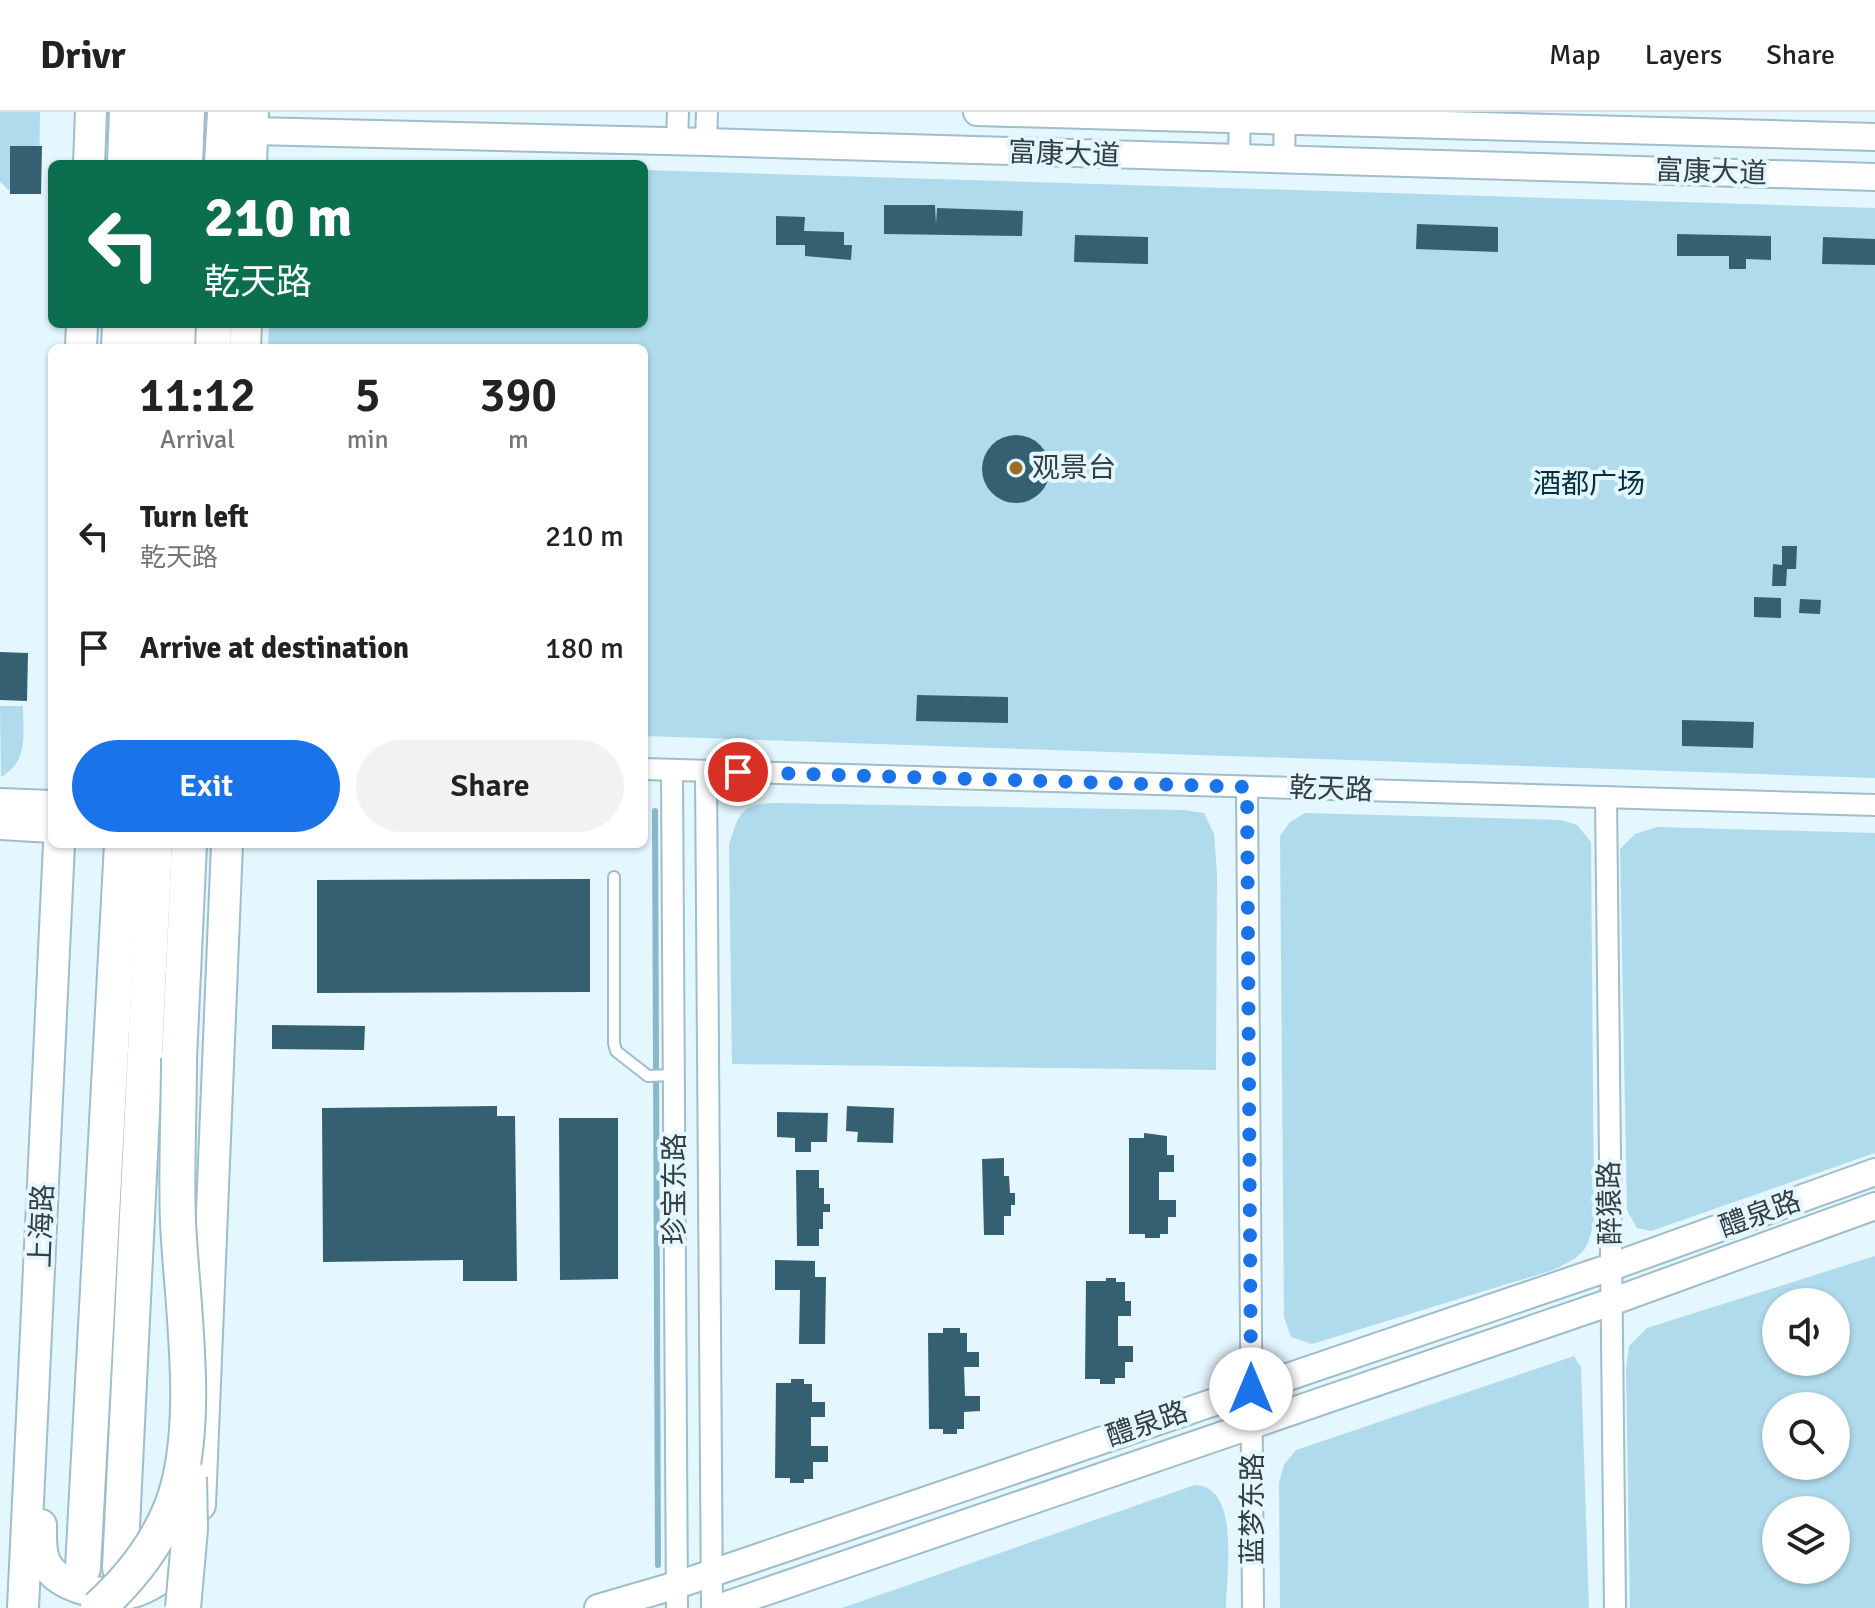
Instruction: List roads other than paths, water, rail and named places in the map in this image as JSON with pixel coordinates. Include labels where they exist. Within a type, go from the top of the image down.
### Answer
[{"type":"highway","points":[[125,160],[127,112]]},
{"type":"highway","points":[[152,160],[155,112]]},
{"type":"highway","points":[[185,160],[187,112]]},
{"type":"highway","points":[[224,160],[243,118]]},
{"type":"highway","name":"上海路","points":[[83,1568],[122,848]]},
{"type":"highway","points":[[120,1568],[155,848]]},
{"type":"highway","points":[[183,1608],[190,1529],[188,1404],[178,1220],[179,1058],[189,848]]},
{"type":"highway","points":[[98,1608],[142,1562],[164,1523],[180,1472],[188,1404]]},
{"type":"main road","points":[[89,160],[91,112]]},
{"type":"main road","points":[[243,118],[250,160]]},
{"type":"main road","name":"上海路","points":[[23,1608],[59,848]]},
{"type":"main road","points":[[195,1608],[227,848]]},
{"type":"main road","points":[[38,1319],[42,1551],[46,1565],[53,1573],[80,1587],[126,1594],[145,1587],[172,1567],[179,1550],[208,1330]]},
{"type":"street","points":[[677,142],[678,112]]},
{"type":"street","points":[[706,142],[707,112]]},
{"type":"street","name":"富康大道","points":[[977,112],[1285,116],[1875,137]]},
{"type":"street","points":[[1239,159],[1240,116]]},
{"type":"street","points":[[1284,160],[1285,116]]},
{"type":"street","name":"富康大道","points":[[243,118],[677,142],[1875,177]]},
{"type":"street","name":"乾天路","points":[[648,769],[1875,805]]},
{"type":"street","name":"珍宝东路","points":[[672,770],[677,1596]]},
{"type":"street","name":"珍宝东路","points":[[706,771],[715,1608]]},
{"type":"street","name":"蓝梦东路","points":[[1247,787],[1253,1608]]},
{"type":"street","name":"醉猿路","points":[[1606,797],[1615,1608]]},
{"type":"street","points":[[0,802],[48,804]]},
{"type":"street","points":[[0,826],[48,829]]},
{"type":"street","name":"醴泉路","points":[[598,1608],[677,1596],[714,1570],[1611,1267],[1875,1172]]},
{"type":"street","name":"醴泉路","points":[[715,1608],[1611,1302],[1875,1206]]},
{"type":"lane","points":[[614,877],[616,1051],[648,1076],[674,1075]]},
{"type":"waterway","points":[[655,811],[658,1565]]},
{"type":"place","name":"观景台","points":[[1016,468]]},
{"type":"park label","name":"酒都广场","points":[[1589,484]]}]
